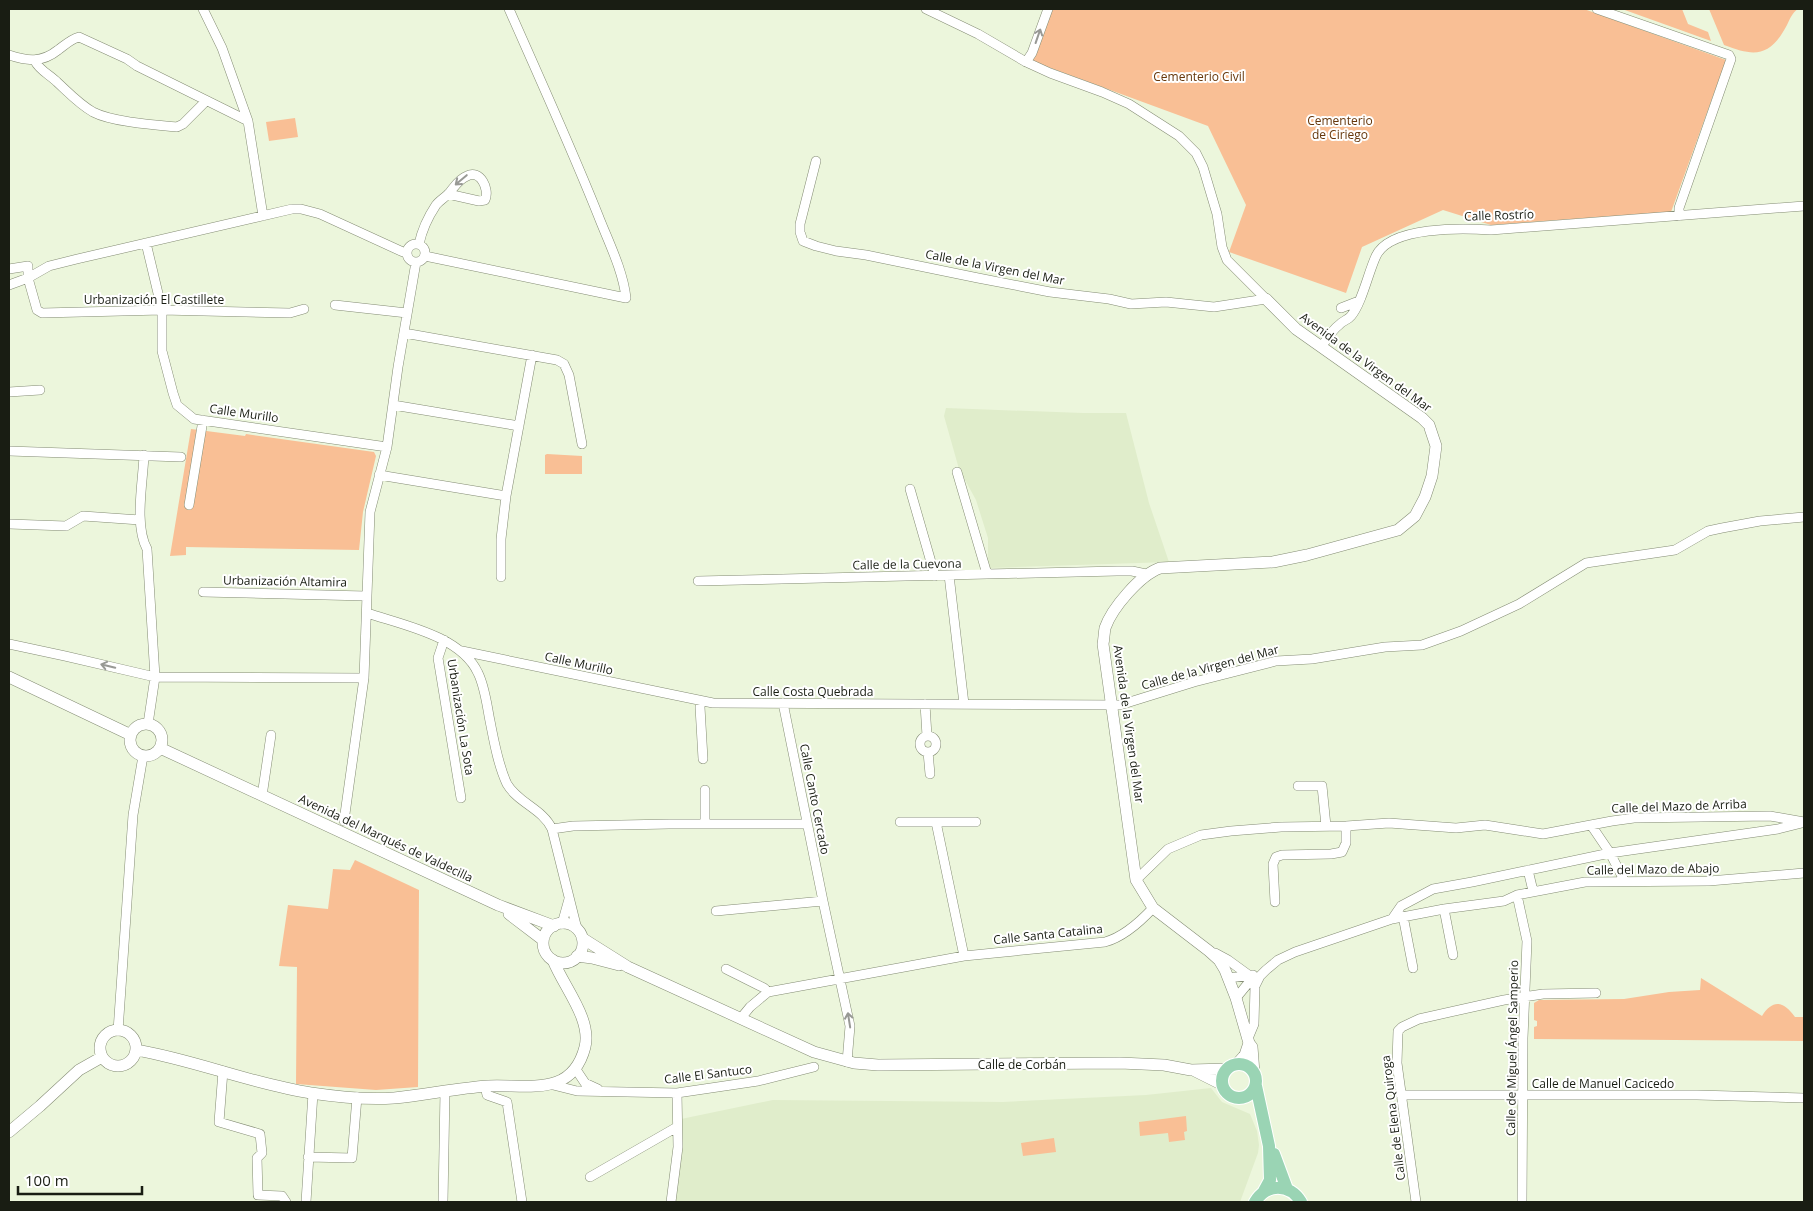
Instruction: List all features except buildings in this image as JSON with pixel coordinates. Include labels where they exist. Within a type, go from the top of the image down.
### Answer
[{"type":"main road","name":"Avenida de la Virgen del Mar","points":[[1254,1073],[1252,1046],[1236,998],[1218,960],[1153,908],[1136,880],[1103,644],[1104,635],[1110,619],[1132,589],[1146,574],[1160,568],[1273,562],[1398,530],[1415,516],[1430,483],[1436,446],[1429,426],[1411,408],[1296,329],[1266,299]]},
{"type":"main road","points":[[9,677],[131,735]]},
{"type":"main road","points":[[148,724],[158,729],[162,738],[160,748],[153,755],[142,756],[131,746],[131,735],[138,727],[148,724]]},
{"type":"main road","name":"Avenida del Marqués de Valdecilla","points":[[160,748],[498,906],[558,925]]},
{"type":"main road","name":"Avenida del Marqués de Valdecilla","points":[[498,906],[543,940]]},
{"type":"main road","points":[[628,967],[570,925],[558,925],[546,933],[543,940],[546,954],[557,962],[592,958],[628,967],[814,1052],[850,1062]]},
{"type":"main road","points":[[565,986],[573,959],[582,948],[580,933]]},
{"type":"main road","points":[[136,1050],[274,1085],[313,1093],[357,1097],[392,1098],[485,1086],[553,1085],[566,1083],[580,1061],[586,1045],[586,1029],[582,1016],[553,960]]},
{"type":"main road","points":[[118,1030],[129,1034],[133,1039],[136,1050],[131,1060],[121,1066],[110,1064],[102,1057],[100,1051],[102,1039],[118,1030]]},
{"type":"main road","name":"Avenida de la Virgen del Mar","points":[[1232,1066],[1246,1055],[1249,1039]]},
{"type":"main road","points":[[9,1132],[79,1070],[102,1057]]},
{"type":"main road","name":"Calle de Corbán","points":[[850,1062],[887,1065],[1120,1063],[1164,1065],[1191,1070],[1223,1085]]},
{"type":"main road","points":[[1256,1086],[1248,1095],[1235,1097],[1227,1093],[1223,1085],[1223,1076],[1232,1066],[1244,1065],[1254,1073],[1269,1146],[1287,1189]]},
{"type":"main road","name":"Calle de Corbán","points":[[1191,1070],[1232,1066]]},
{"type":"main road","points":[[1241,1097],[1261,1114]]},
{"type":"main road","points":[[1255,1202],[1270,1180],[1269,1146]]},
{"type":"main road","points":[[1264,1191],[1278,1187],[1287,1189],[1293,1192],[1302,1202]]},
{"type":"street","points":[[203,9],[222,48],[248,121],[263,216]]},
{"type":"street","points":[[425,256],[626,298],[625,288],[611,248],[576,160],[509,9]]},
{"type":"street","name":"Avenida de la Virgen del Mar","points":[[926,9],[978,34],[1026,62],[1129,104],[1189,144],[1196,153],[1208,182],[1222,247],[1227,260],[1266,299]]},
{"type":"street","points":[[1026,62],[1032,53],[1048,9]]},
{"type":"street","points":[[1597,9],[1729,55],[1731,59],[1679,208],[1678,216]]},
{"type":"street","points":[[9,55],[23,60],[35,61],[54,53],[79,37],[248,121]]},
{"type":"street","points":[[35,61],[37,66],[75,100],[95,113],[116,118],[152,125],[177,127],[183,124],[206,101]]},
{"type":"street","name":"Calle de la Virgen del Mar","points":[[816,161],[800,224],[800,232],[804,241],[816,246],[1050,292],[1109,299],[1131,304],[1166,302],[1214,307],[1266,299]]},
{"type":"street","points":[[419,244],[431,214],[448,194]]},
{"type":"street","name":"Calle Rostrío","points":[[1322,346],[1338,325],[1351,317],[1359,302],[1377,254],[1393,241],[1406,235],[1459,228],[1490,230],[1804,206]]},
{"type":"street","points":[[9,285],[28,278],[49,266],[292,209],[309,210],[403,252],[407,252]]},
{"type":"street","name":"Calle Murillo","points":[[146,243],[162,310],[162,350],[177,405],[194,418],[203,420],[387,447]]},
{"type":"street","points":[[419,244],[424,247],[425,256],[421,261],[416,262],[408,258],[407,252],[411,245],[419,244]]},
{"type":"street","points":[[344,821],[364,678],[370,512],[387,447],[416,262]]},
{"type":"street","points":[[9,269],[28,266],[28,278]]},
{"type":"street","name":"Urbanización El Castillete","points":[[28,278],[37,310],[42,313],[162,310],[290,313],[304,309]]},
{"type":"street","points":[[1341,308],[1359,302]]},
{"type":"street","points":[[335,305],[407,313]]},
{"type":"street","points":[[404,333],[532,355],[557,360],[564,364],[569,375],[582,444]]},
{"type":"street","points":[[501,577],[501,539],[506,496],[532,355]]},
{"type":"street","points":[[9,392],[40,390]]},
{"type":"street","points":[[393,405],[519,426]]},
{"type":"street","points":[[189,505],[203,420]]},
{"type":"street","points":[[9,451],[181,457]]},
{"type":"street","points":[[144,455],[140,520],[142,540],[147,549],[155,677],[148,724]]},
{"type":"street","points":[[957,472],[987,574]]},
{"type":"street","points":[[380,475],[506,496]]},
{"type":"street","points":[[910,489],[935,576]]},
{"type":"street","points":[[9,524],[66,526],[84,516],[140,520]]},
{"type":"street","name":"Calle de la Virgen del Mar","points":[[1112,705],[1120,705],[1194,682],[1276,661],[1312,658],[1385,647],[1422,645],[1461,631],[1519,604],[1586,563],[1676,550],[1708,531],[1790,517],[1804,517]]},
{"type":"street","points":[[1117,571],[1126,574],[1132,589]]},
{"type":"street","name":"Calle de la Cuevona","points":[[698,581],[1117,571],[1132,571],[1146,574]]},
{"type":"street","points":[[949,575],[964,704]]},
{"type":"street","name":"Urbanización Altamira","points":[[203,592],[366,596]]},
{"type":"street","name":"Calle Murillo","points":[[367,613],[419,630],[444,640],[462,651],[661,693]]},
{"type":"street","name":"Urbanización La Sota","points":[[444,640],[438,658],[461,798]]},
{"type":"street","points":[[9,644],[155,677],[364,678]]},
{"type":"street","name":"Calle Murillo","points":[[462,651],[478,672],[497,749],[508,784],[517,796],[549,821],[569,899],[580,933]]},
{"type":"street","points":[[478,672],[485,661],[493,658]]},
{"type":"street","name":"Calle Costa Quebrada","points":[[661,693],[701,701],[724,703],[1112,705]]},
{"type":"street","points":[[701,701],[703,759]]},
{"type":"street","name":"Calle Canto Cercado","points":[[783,702],[850,1026],[850,1062]]},
{"type":"street","points":[[925,704],[927,736],[922,738],[920,744],[922,750],[928,752],[930,774]]},
{"type":"street","points":[[262,796],[271,735]]},
{"type":"street","points":[[118,1030],[133,815],[142,756]]},
{"type":"street","points":[[1298,786],[1322,786],[1326,826]]},
{"type":"street","points":[[705,790],[705,824]]},
{"type":"street","name":"Calle del Mazo de Arriba","points":[[1136,880],[1168,849],[1201,835],[1231,831],[1389,823],[1456,828],[1485,825],[1543,834],[1634,818],[1770,816],[1804,822]]},
{"type":"street","points":[[900,822],[976,822]]},
{"type":"street","points":[[936,822],[964,956]]},
{"type":"street","name":"Calle del Mazo de Arriba","points":[[1392,919],[1401,906],[1433,889],[1610,853],[1778,829],[1804,822]]},
{"type":"street","points":[[552,829],[573,826],[807,824]]},
{"type":"street","points":[[1591,825],[1610,853],[1624,880]]},
{"type":"street","points":[[1275,902],[1273,864],[1276,857],[1282,855],[1342,852],[1346,843],[1346,826]]},
{"type":"street","points":[[1528,870],[1532,891]]},
{"type":"street","name":"Calle del Mazo de Abajo","points":[[1255,986],[1260,976],[1266,970],[1278,960],[1294,952],[1402,916],[1504,902],[1517,895],[1532,891],[1585,882],[1624,880],[1716,881],[1804,874]]},
{"type":"street","name":"Calle de Miguel Ángel Samperio","points":[[1517,895],[1527,941],[1522,1096],[1522,1202]]},
{"type":"street","points":[[558,925],[569,899]]},
{"type":"street","points":[[716,911],[823,901]]},
{"type":"street","name":"Calle Santa Catalina","points":[[741,1018],[750,1007],[768,992],[964,956],[1105,942],[1127,931],[1153,908]]},
{"type":"street","points":[[1444,909],[1453,955]]},
{"type":"street","points":[[1402,916],[1413,968]]},
{"type":"street","points":[[1209,951],[1228,960],[1250,976],[1250,981],[1236,998]]},
{"type":"street","points":[[726,969],[764,988],[768,992]]},
{"type":"street","name":"Calle del Mazo de Abajo","points":[[1228,978],[1250,976],[1266,970]]},
{"type":"street","name":"Avenida de la Virgen del Mar","points":[[1249,1039],[1254,1024],[1255,986]]},
{"type":"street","points":[[1525,996],[1596,994]]},
{"type":"street","name":"Calle de Elena Quiroga","points":[[1416,1202],[1397,1063],[1398,1031],[1419,1019],[1525,996]]},
{"type":"street","name":"Calle El Santuco","points":[[566,1083],[577,1091],[678,1093],[758,1081],[814,1067]]},
{"type":"street","name":"Calle El Santuco","points":[[575,1068],[585,1083],[603,1091]]},
{"type":"street","points":[[223,1071],[219,1122],[260,1134],[262,1153],[258,1158],[258,1195],[282,1196],[286,1202]]},
{"type":"street","points":[[485,1086],[487,1095],[507,1102],[522,1202]]},
{"type":"street","points":[[443,1202],[445,1091]]},
{"type":"street","points":[[306,1202],[313,1093]]},
{"type":"street","points":[[671,1202],[678,1147],[678,1093]]},
{"type":"street","name":"Calle de Manuel Cacicedo","points":[[1402,1095],[1804,1098]]},
{"type":"street","points":[[308,1156],[352,1158],[357,1097]]},
{"type":"street","points":[[590,1176],[677,1126]]},
{"type":"shaded area","points":[[946,408],[1126,413],[1149,503],[1169,562],[988,568],[988,538],[976,500],[959,469],[944,416]]},
{"type":"shaded area","points":[[1211,1088],[1222,1102],[1250,1114],[1257,1131],[1258,1153],[1240,1202],[675,1202],[681,1119],[773,1100],[1003,1102],[1146,1095]]},
{"type":"green space","name":"Cementerio de Ciriego","points":[[1051,9],[1584,9],[1726,60],[1671,212],[1491,225],[1443,210],[1362,247],[1346,293],[1229,252],[1246,205],[1208,126],[1034,62],[1033,60]]},
{"type":"green space","points":[[1622,9],[1682,9],[1688,24],[1708,32],[1711,41]]},
{"type":"green space","points":[[1709,9],[1798,9],[1793,14],[1781,36],[1768,49],[1761,52],[1753,52],[1724,45]]},
{"type":"green space","points":[[295,118],[298,137],[269,141],[266,122]]},
{"type":"green space","points":[[191,429],[245,436],[246,434],[374,452],[376,456],[363,512],[359,550],[186,547],[186,555],[170,556]]},
{"type":"green space","points":[[545,455],[582,456],[582,474],[545,474]]},
{"type":"green space","points":[[355,860],[419,890],[418,1087],[376,1090],[296,1084],[297,967],[279,966],[288,905],[328,909],[333,869],[350,870]]},
{"type":"green space","points":[[1701,978],[1762,1016],[1770,1007],[1778,1004],[1786,1008],[1795,1017],[1804,1017],[1804,1041],[1534,1039],[1534,1027],[1537,1026],[1537,1021],[1534,1020],[1534,1003],[1539,1000],[1624,999],[1669,992],[1700,990]]},
{"type":"green space","points":[[1186,1116],[1187,1131],[1184,1132],[1185,1140],[1169,1142],[1168,1133],[1140,1136],[1139,1122]]},
{"type":"green space","points":[[1054,1138],[1056,1152],[1023,1156],[1021,1143]]},
{"type":"park label","name":"Cementerio Civil","points":[[1199,76]]}]
